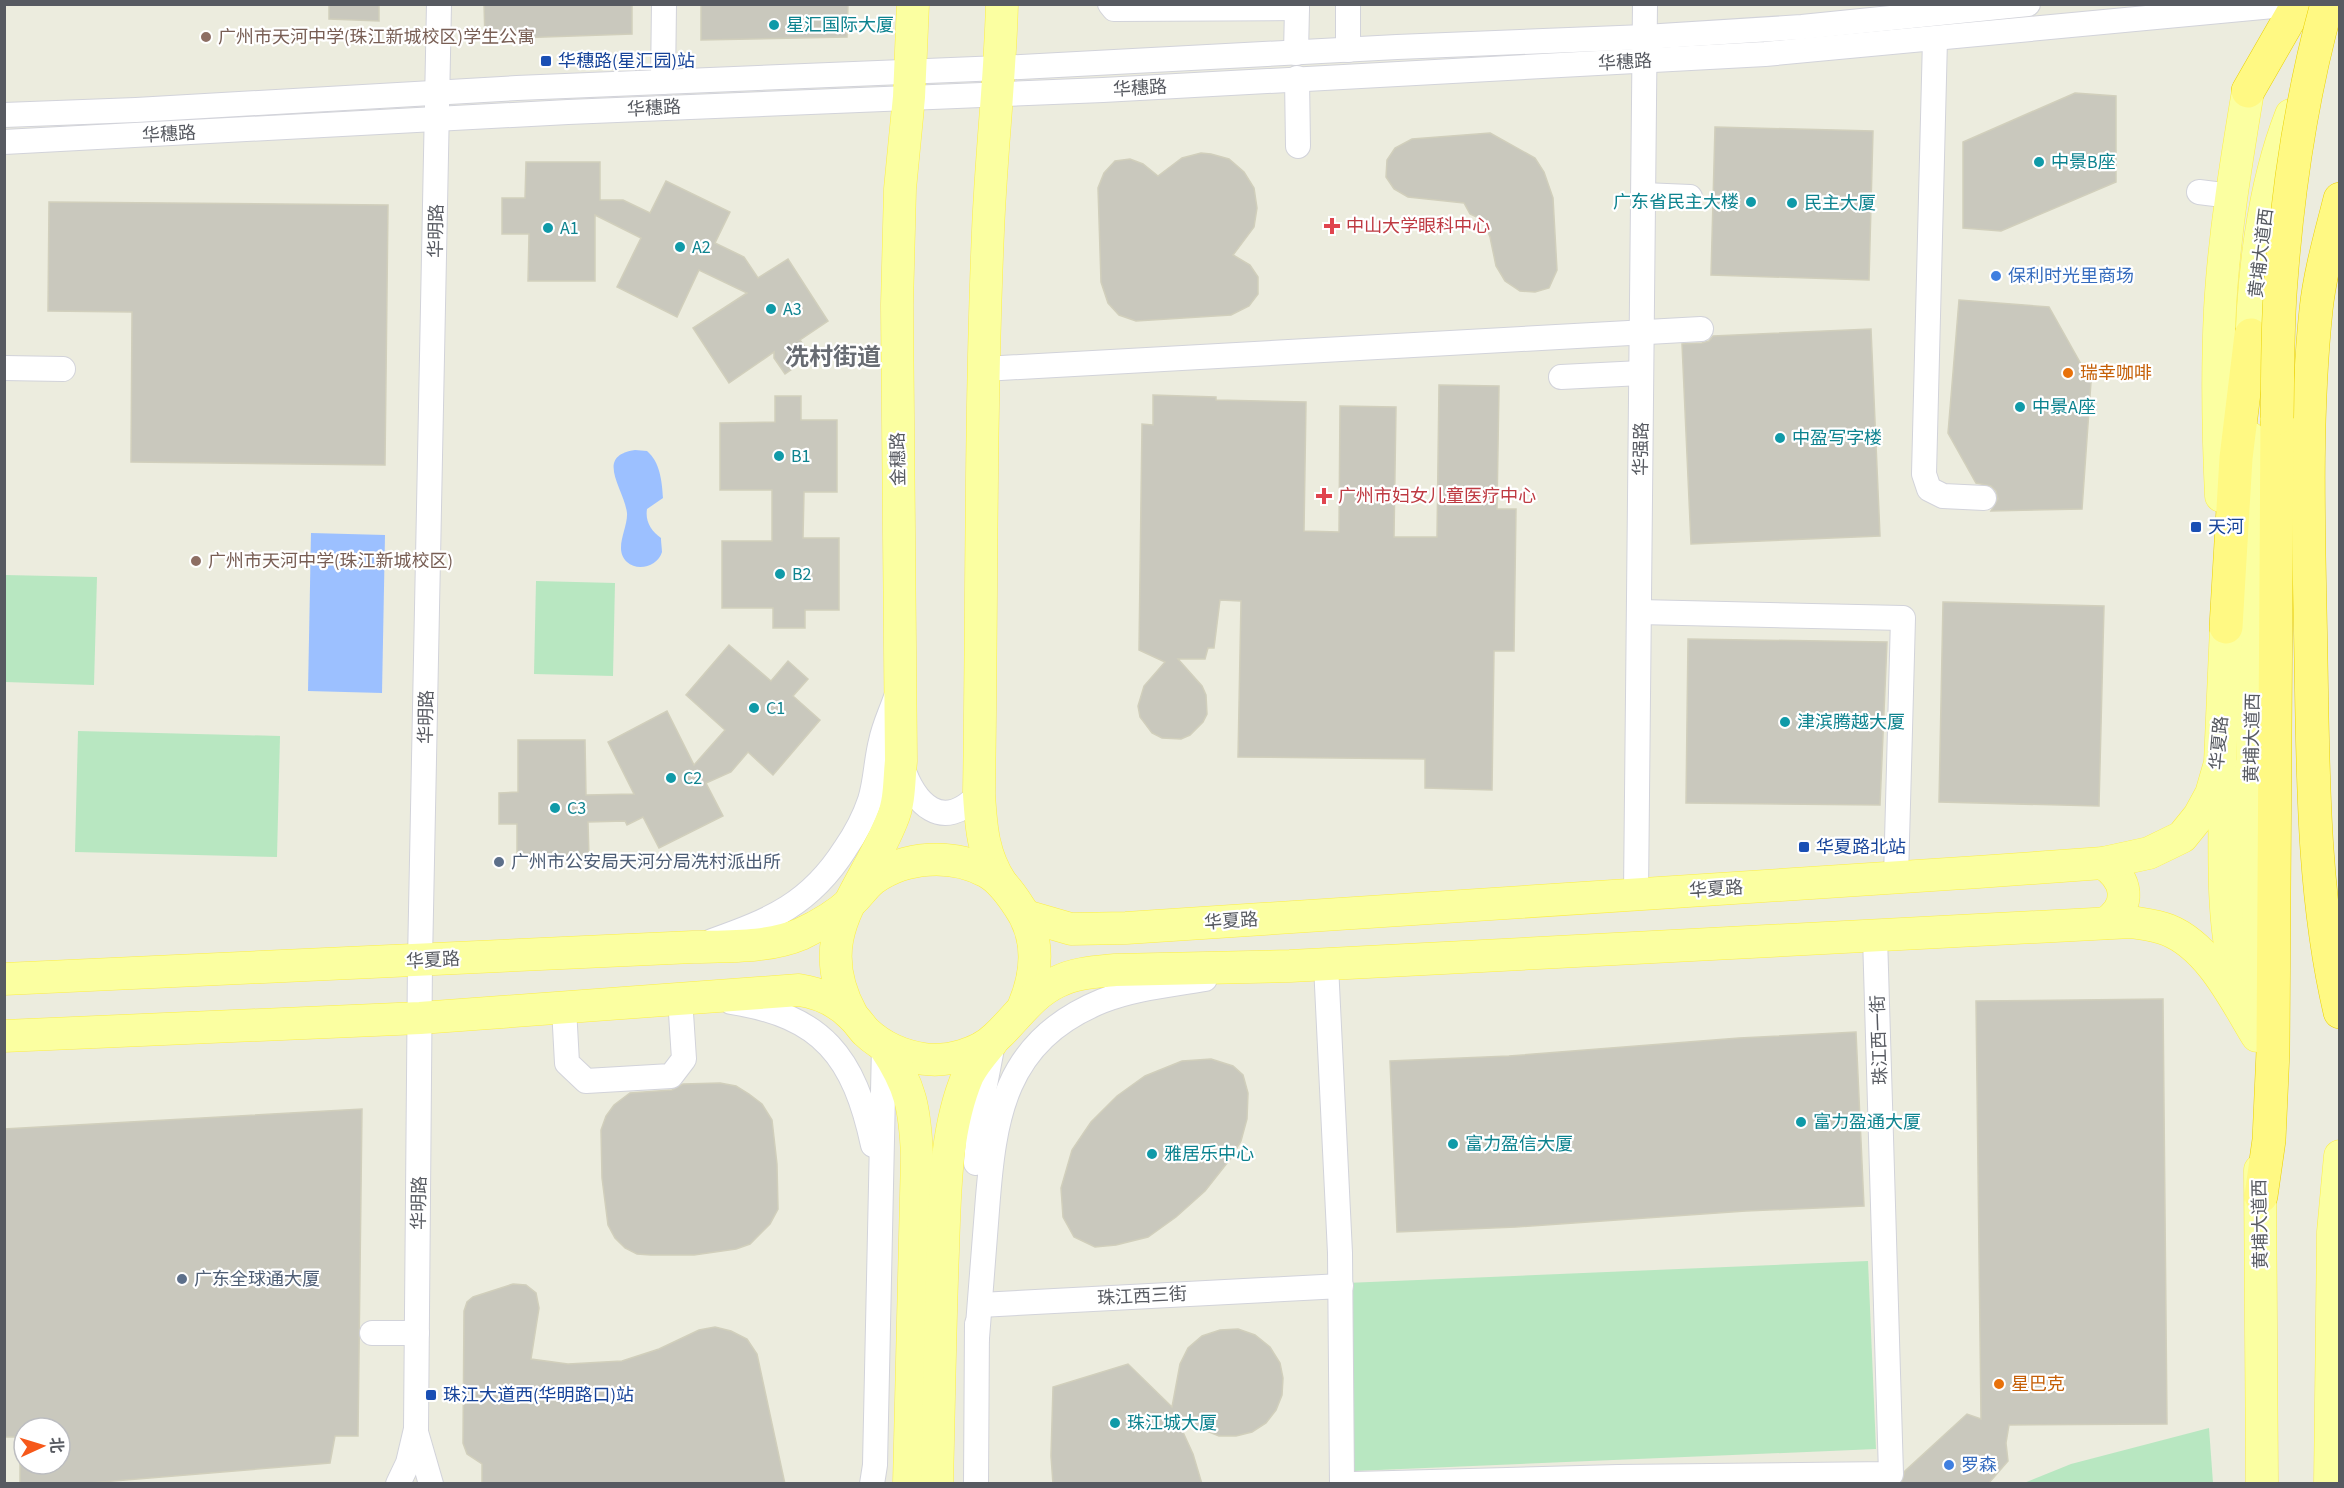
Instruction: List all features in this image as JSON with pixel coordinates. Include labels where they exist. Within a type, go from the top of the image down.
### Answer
[{"type":"highway","points":[[2261,1196],[2269,1140],[2273,1051],[2277,418],[2280,294],[2285,228],[2303,110],[2327,4]]},
{"type":"highway","points":[[2248,91],[2282,5]]},
{"type":"highway","points":[[2340,199],[2316,307],[2310,420],[2313,762],[2323,919],[2340,1012]]},
{"type":"highway","points":[[2226,627],[2236,458],[2251,334]]},
{"type":"main road","name":"金穗路","points":[[851,903],[894,817],[901,761],[897,305],[900,189],[910,84],[913,4]]},
{"type":"main road","points":[[1002,4],[999,81],[988,220],[979,794],[983,841],[993,871],[1002,884]]},
{"type":"main road","name":"黄埔大道西","points":[[2262,1484],[2261,1196],[2257,1036],[2253,981],[2251,847],[2251,334],[2264,222],[2279,152],[2303,86],[2340,8]]},
{"type":"main road","points":[[2248,91],[2231,196],[2220,308],[2219,375],[2226,627],[2225,846],[2229,941],[2234,969],[2257,1036]]},
{"type":"main road","name":"华夏路","points":[[1026,916],[1071,929],[1135,927],[2103,863],[2149,853],[2182,837],[2199,816],[2211,794],[2220,763],[2226,627]]},
{"type":"main road","name":"华夏路","points":[[852,1016],[841,996],[835,975],[834,952],[838,930],[851,903],[871,880],[886,871],[918,861],[952,861],[987,872],[1002,884],[1026,916],[1035,948],[1035,964],[1031,988],[1024,1005]]},
{"type":"main road","points":[[2103,863],[2118,876],[2124,897],[2118,915],[2106,922]]},
{"type":"main road","name":"华夏路","points":[[4,979],[420,961],[775,942],[801,934],[851,903]]},
{"type":"main road","name":"华夏路","points":[[4,1036],[420,1018],[799,990],[816,993],[836,1002],[866,1032],[884,1046],[915,1057],[948,1059],[969,1053],[994,1040],[1024,1005],[1055,982],[1073,975],[1136,969],[1290,966],[2106,922],[2147,924],[2169,930],[2188,943],[2205,958],[2224,981],[2257,1036]]},
{"type":"main road","points":[[1135,927],[1136,969]]},
{"type":"main road","points":[[938,1484],[942,1274],[947,1171],[960,1097],[976,1061],[994,1040]]},
{"type":"main road","points":[[884,1046],[905,1082],[915,1121],[917,1156],[909,1484]]},
{"type":"main road","points":[[2330,1484],[2333,1232],[2340,1156]]},
{"type":"street","name":"华明路","points":[[416,1430],[420,961],[439,4]]},
{"type":"street","points":[[663,82],[664,4]]},
{"type":"street","points":[[1110,4],[1114,9],[1296,6],[1296,53]]},
{"type":"street","points":[[1348,4],[1348,50]]},
{"type":"street","name":"华强路","points":[[1636,894],[1645,4]]},
{"type":"street","name":"华穗路","points":[[999,81],[1296,53],[1645,37],[1802,27],[1963,8],[2028,4]]},
{"type":"street","name":"华穗路","points":[[4,142],[438,119],[910,84],[1297,78],[1645,61],[1776,53],[2282,5]]},
{"type":"street","points":[[1935,39],[1924,474],[1929,489],[1943,496],[1984,498]]},
{"type":"street","points":[[1297,78],[1298,146]]},
{"type":"street","name":"华穗路","points":[[4,115],[663,82],[910,84]]},
{"type":"street","points":[[2199,192],[2231,196]]},
{"type":"street","points":[[1643,195],[1690,196]]},
{"type":"street","points":[[984,369],[1701,329]]},
{"type":"street","points":[[4,368],[63,369]]},
{"type":"street","points":[[1561,377],[1641,373]]},
{"type":"street","points":[[1639,612],[1903,618],[1896,878]]},
{"type":"street","points":[[693,947],[763,922],[791,906],[816,888],[834,866],[862,823],[871,797],[881,738],[900,684]]},
{"type":"street","points":[[901,761],[906,780],[923,804],[932,811],[944,812],[962,808],[979,794]]},
{"type":"street","name":"珠江西一街","points":[[1618,1480],[1891,1474],[1875,936]]},
{"type":"street","points":[[1326,964],[1340,1253],[1342,1484]]},
{"type":"street","points":[[977,1338],[991,1156],[996,1125],[1012,1080],[1034,1047],[1054,1029],[1080,1012],[1102,1001],[1132,991],[1290,966]]},
{"type":"street","points":[[564,1008],[567,1064],[586,1082],[671,1076],[684,1059],[690,998],[748,1004],[794,1020],[814,1030],[838,1055],[860,1094],[867,1117],[880,1202]]},
{"type":"street","points":[[976,1484],[975,1186],[977,1143],[988,1063],[994,1040]]},
{"type":"street","points":[[872,1484],[875,1465],[884,1046]]},
{"type":"street","points":[[1305,1287],[1319,1269],[1340,1253]]},
{"type":"street","name":"珠江西三街","points":[[980,1305],[1341,1286]]},
{"type":"street","points":[[372,1333],[417,1332]]},
{"type":"street","points":[[399,1484],[408,1463],[416,1430]]},
{"type":"street","points":[[416,1430],[431,1484]]},
{"type":"street","points":[[1355,1484],[1618,1480]]},
{"type":"green space","points":[[5,575],[97,577],[94,685],[5,682]]},
{"type":"green space","points":[[536,581],[615,583],[613,676],[534,674]]},
{"type":"green space","points":[[78,731],[280,736],[277,857],[75,852]]},
{"type":"green space","points":[[1868,1261],[1876,1449],[1354,1471],[1346,1283]]},
{"type":"green space","points":[[2209,1428],[2213,1483],[2024,1483],[2071,1464]]},
{"type":"water","points":[[635,450],[647,451],[658,466],[663,498],[647,509],[649,525],[661,538],[662,552],[652,564],[642,567],[627,562],[621,551],[627,513],[614,474],[616,459],[623,453]]},
{"type":"water","points":[[311,533],[385,535],[382,693],[308,691]]},
{"type":"building","points":[[329,4],[379,4],[379,21],[329,19]]},
{"type":"building","points":[[484,4],[632,4],[632,34],[485,39]]},
{"type":"building","name":"星汇国际大厦","points":[[701,4],[848,4],[847,37],[701,40]]},
{"type":"building","name":"中景B座","points":[[2075,93],[2116,96],[2116,182],[2001,231],[1963,228],[1963,142]]},
{"type":"building","name":"民主大厦","points":[[1715,127],[1873,131],[1869,280],[1711,275]]},
{"type":"building","points":[[1490,133],[1535,158],[1544,172],[1553,198],[1557,270],[1549,288],[1535,292],[1520,291],[1505,281],[1496,266],[1490,237],[1483,220],[1470,214],[1464,203],[1408,197],[1394,189],[1386,177],[1387,160],[1395,148],[1412,139]]},
{"type":"building","points":[[1201,153],[1229,159],[1244,172],[1254,188],[1257,208],[1254,227],[1233,255],[1250,265],[1258,277],[1258,294],[1249,306],[1231,315],[1136,321],[1119,315],[1108,303],[1101,282],[1098,188],[1104,173],[1115,161],[1130,159],[1143,164],[1158,176],[1182,158]]},
{"type":"building","points":[[526,162],[600,162],[600,200],[623,200],[650,213],[666,181],[730,212],[715,243],[744,257],[758,278],[788,259],[828,321],[800,340],[811,356],[785,374],[774,358],[774,352],[729,383],[693,328],[747,293],[699,270],[677,317],[617,287],[641,238],[595,215],[595,281],[528,281],[529,234],[502,234],[502,198],[525,198]]},
{"type":"building","points":[[49,202],[388,205],[385,465],[131,462],[132,312],[48,311]]},
{"type":"building","name":"中景A座","points":[[1959,300],[2049,307],[2091,382],[2082,509],[1991,511],[1998,499],[1996,491],[1991,486],[1976,483],[1948,433]]},
{"type":"building","points":[[1871,329],[1880,536],[1691,544],[1682,344],[1702,343],[1709,341],[1713,336]]},
{"type":"building","points":[[1439,385],[1499,386],[1497,509],[1516,509],[1514,651],[1494,651],[1492,790],[1425,788],[1425,759],[1238,757],[1241,601],[1220,600],[1214,648],[1208,648],[1205,659],[1178,659],[1202,686],[1206,695],[1207,714],[1203,722],[1190,735],[1181,739],[1162,738],[1152,733],[1140,717],[1138,706],[1144,686],[1165,662],[1139,650],[1142,424],[1153,425],[1153,395],[1216,397],[1216,400],[1306,402],[1304,531],[1339,532],[1340,406],[1396,407],[1394,537],[1437,537]]},
{"type":"building","points":[[775,396],[801,396],[801,420],[837,420],[837,492],[804,492],[803,538],[839,538],[839,610],[805,610],[805,628],[773,628],[773,608],[722,608],[722,541],[772,541],[772,490],[720,490],[720,423],[775,422]]},
{"type":"building","points":[[1943,602],[2104,606],[2099,806],[1939,802]]},
{"type":"building","name":"津滨腾越大厦","points":[[1688,639],[1887,642],[1880,805],[1686,803]]},
{"type":"building","points":[[729,645],[771,681],[788,661],[808,679],[793,696],[820,720],[773,775],[748,752],[731,772],[706,783],[723,816],[659,848],[643,817],[627,825],[625,821],[588,822],[589,857],[517,858],[517,824],[499,824],[499,793],[518,792],[518,740],[585,740],[586,795],[634,794],[608,742],[667,711],[694,765],[725,730],[686,695]]},
{"type":"building","points":[[2163,999],[2167,1424],[2009,1425],[2006,1443],[2008,1461],[1988,1484],[1901,1484],[1905,1471],[1967,1414],[1981,1419],[1976,1001]]},
{"type":"building","points":[[1856,1032],[1864,1206],[1397,1232],[1390,1061],[1509,1056],[1739,1038]]},
{"type":"building","name":"雅居乐中心","points":[[1211,1059],[1233,1066],[1243,1075],[1248,1093],[1247,1119],[1241,1141],[1231,1158],[1205,1191],[1176,1217],[1148,1237],[1116,1245],[1095,1247],[1074,1237],[1063,1217],[1061,1188],[1072,1150],[1091,1122],[1117,1096],[1145,1076],[1182,1061]]},
{"type":"building","points":[[720,1083],[736,1086],[749,1094],[762,1104],[772,1120],[777,1164],[778,1209],[770,1224],[750,1244],[736,1249],[694,1255],[651,1255],[637,1254],[625,1248],[615,1238],[608,1225],[602,1178],[601,1130],[606,1116],[614,1105],[630,1093],[672,1090],[683,1084]]},
{"type":"building","name":"广东全球通大厦","points":[[362,1109],[358,1436],[335,1436],[330,1463],[77,1484],[20,1484],[20,1476],[72,1476],[72,1416],[12,1416],[12,1437],[4,1437],[4,1129]]},
{"type":"building","points":[[513,1284],[526,1285],[536,1293],[539,1308],[531,1359],[568,1364],[622,1361],[659,1349],[699,1330],[715,1327],[731,1331],[747,1339],[757,1354],[785,1484],[482,1484],[482,1464],[467,1454],[463,1443],[464,1311],[467,1302],[473,1297]]},
{"type":"building","points":[[1238,1329],[1255,1335],[1270,1347],[1280,1363],[1283,1378],[1282,1395],[1276,1410],[1266,1423],[1252,1432],[1236,1436],[1219,1436],[1177,1419],[1193,1454],[1202,1484],[1053,1484],[1051,1456],[1053,1387],[1128,1364],[1172,1407],[1180,1364],[1188,1348],[1202,1336],[1220,1330]]},
{"type":"place","name":"星汇国际大厦","points":[[774,25]]},
{"type":"place","name":"广州市天河中学(珠江新城校区)学生公寓","points":[[206,37]]},
{"type":"place","name":"华穗路(星汇园)站","points":[[546,61]]},
{"type":"place","name":"中景B座","points":[[2039,162]]},
{"type":"place","name":"广东省民主大楼","points":[[1751,202]]},
{"type":"place","name":"民主大厦","points":[[1792,203]]},
{"type":"place","name":"中山大学眼科中心","points":[[1332,226]]},
{"type":"place","name":"A1","points":[[548,228]]},
{"type":"place","name":"A2","points":[[680,247]]},
{"type":"place","name":"保利时光里商场","points":[[1996,276]]},
{"type":"place","name":"A3","points":[[771,309]]},
{"type":"place","name":"瑞幸咖啡","points":[[2068,373]]},
{"type":"place","name":"中景A座","points":[[2020,407]]},
{"type":"place","name":"中盈写字楼","points":[[1780,438]]},
{"type":"place","name":"B1","points":[[779,456]]},
{"type":"place","name":"广州市妇女儿童医疗中心","points":[[1324,496]]},
{"type":"place","name":"天河","points":[[2196,527]]},
{"type":"place","name":"广州市天河中学(珠江新城校区)","points":[[196,561]]},
{"type":"place","name":"B2","points":[[780,574]]},
{"type":"place","name":"C1","points":[[754,708]]},
{"type":"place","name":"津滨腾越大厦","points":[[1785,722]]},
{"type":"place","name":"C2","points":[[671,778]]},
{"type":"place","name":"C3","points":[[555,808]]},
{"type":"place","name":"华夏路北站","points":[[1804,847]]},
{"type":"place","name":"广州市公安局天河分局冼村派出所","points":[[499,862]]},
{"type":"place","name":"富力盈通大厦","points":[[1801,1122]]},
{"type":"place","name":"富力盈信大厦","points":[[1453,1144]]},
{"type":"place","name":"雅居乐中心","points":[[1152,1154]]},
{"type":"place","name":"广东全球通大厦","points":[[182,1279]]},
{"type":"place","name":"星巴克","points":[[1999,1384]]},
{"type":"place","name":"珠江大道西(华明路口)站","points":[[431,1395]]},
{"type":"place","name":"珠江城大厦","points":[[1115,1423]]},
{"type":"place","name":"罗森","points":[[1949,1465]]},
{"type":"district","name":"冼村街道","points":[[833,357]]}]
